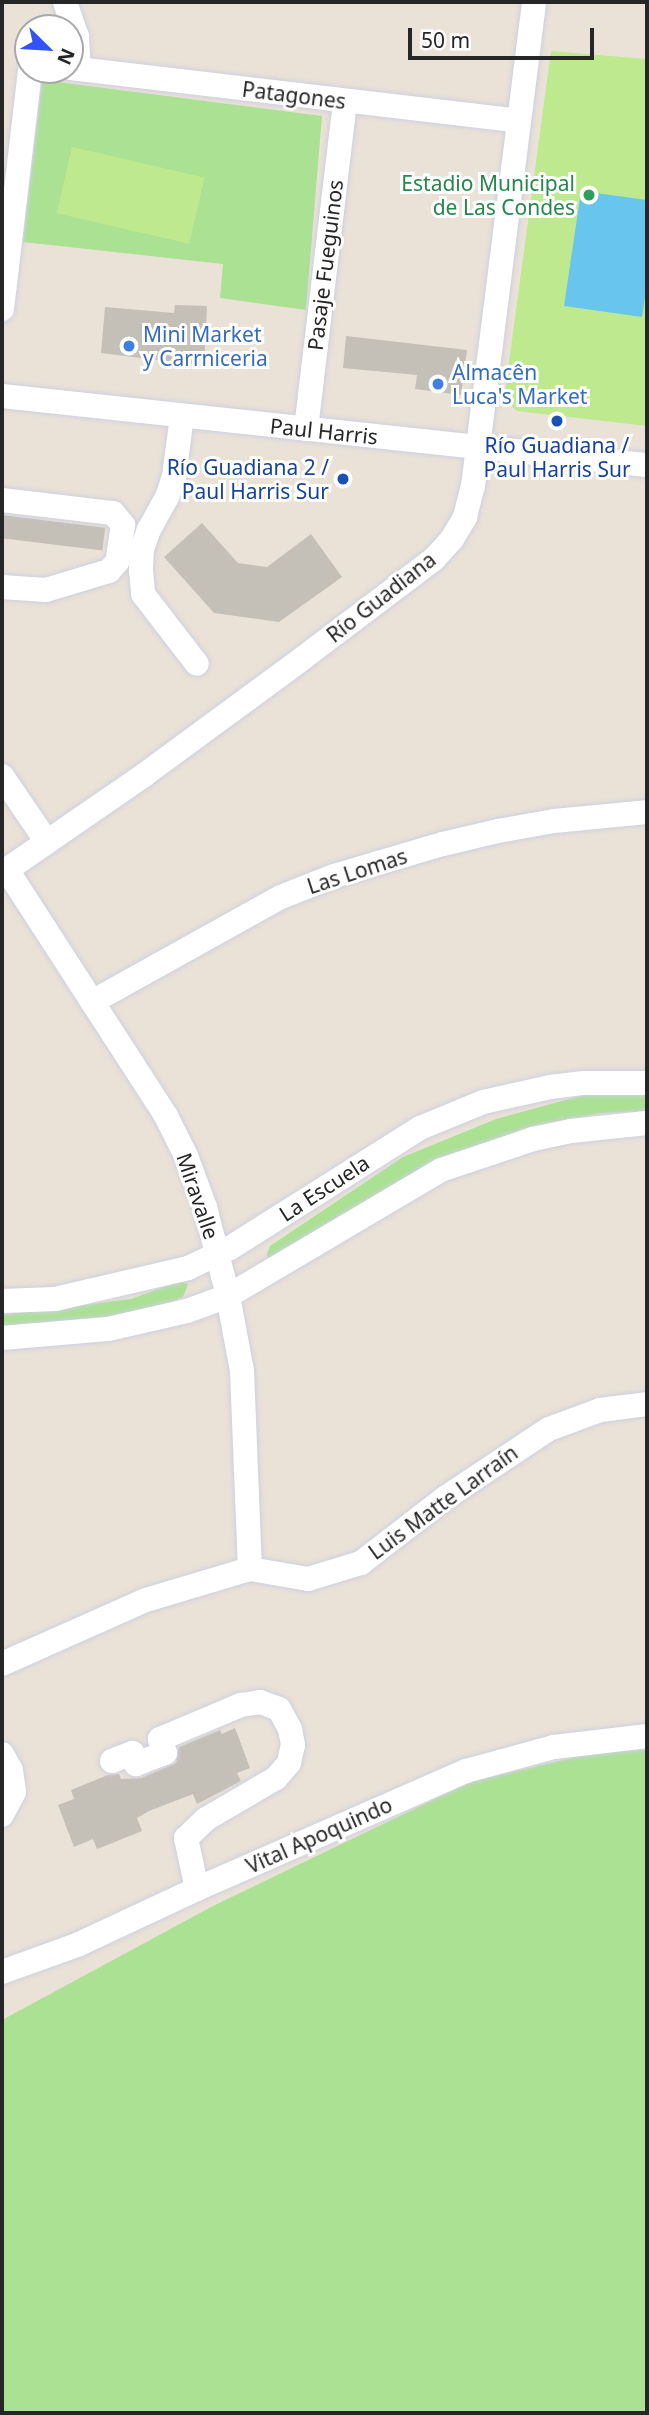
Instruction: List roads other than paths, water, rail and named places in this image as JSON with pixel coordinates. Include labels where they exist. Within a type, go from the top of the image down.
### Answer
[{"type":"street","name":"Río Guadiana","points":[[5,872],[144,775],[434,559],[452,539],[465,517],[473,486],[534,2]]},
{"type":"street","name":"Patagones","points":[[84,70],[519,121]]},
{"type":"street","points":[[2,309],[28,84]]},
{"type":"street","name":"Pasaje Fueguinos","points":[[306,429],[345,101]]},
{"type":"street","name":"Paul Harris","points":[[2,396],[647,465]]},
{"type":"street","points":[[181,416],[174,476],[167,497],[149,529],[142,549],[141,570],[143,593],[197,664]]},
{"type":"street","points":[[2,500],[113,513],[123,525],[117,562],[109,570],[46,590],[2,587]]},
{"type":"street","points":[[2,776],[47,842]]},
{"type":"street","name":"Las Lomas","points":[[92,1002],[281,897],[345,873],[498,831],[647,812]]},
{"type":"street","name":"Miravalle","points":[[5,872],[166,1116],[190,1169],[218,1255],[242,1371],[250,1569]]},
{"type":"street","name":"La Escuela","points":[[2,1301],[55,1299],[138,1282],[188,1268],[218,1255],[391,1144],[450,1114],[505,1096],[550,1087],[584,1083],[647,1083]]},
{"type":"street","name":"La Escuela","points":[[2,1338],[108,1329],[187,1311],[228,1296],[451,1166],[533,1139],[571,1130],[647,1123]]},
{"type":"street","name":"Luis Matte Larraín","points":[[2,1664],[146,1600],[250,1569],[308,1579],[361,1563],[445,1499],[549,1429],[600,1410],[647,1404]]},
{"type":"street","points":[[112,1761],[132,1753],[136,1764],[165,1753],[160,1740],[241,1705],[260,1703],[279,1709],[290,1729],[293,1745],[289,1763],[276,1778],[206,1819],[186,1838],[197,1889]]},
{"type":"street","name":"Vital Apoquindo","points":[[4,1973],[77,1945],[197,1889],[466,1771],[554,1747],[647,1736]]},
{"type":"street","points":[[2,1754],[11,1770],[14,1792],[2,1815]]},
{"type":"water","points":[[581,191],[647,200],[647,284],[642,317],[564,306]]},
{"type":"place","name":"Estadio Municipal de Las Condes","points":[[589,195]]},
{"type":"place","name":"Mini Market y Carrniceria","points":[[129,346]]},
{"type":"place","name":"Almacên Luca's Market","points":[[438,384]]},
{"type":"place","name":"Río Guadiana / Paul Harris Sur","points":[[557,421]]},
{"type":"place","name":"Río Guadiana 2 / Paul Harris Sur","points":[[343,479]]}]
